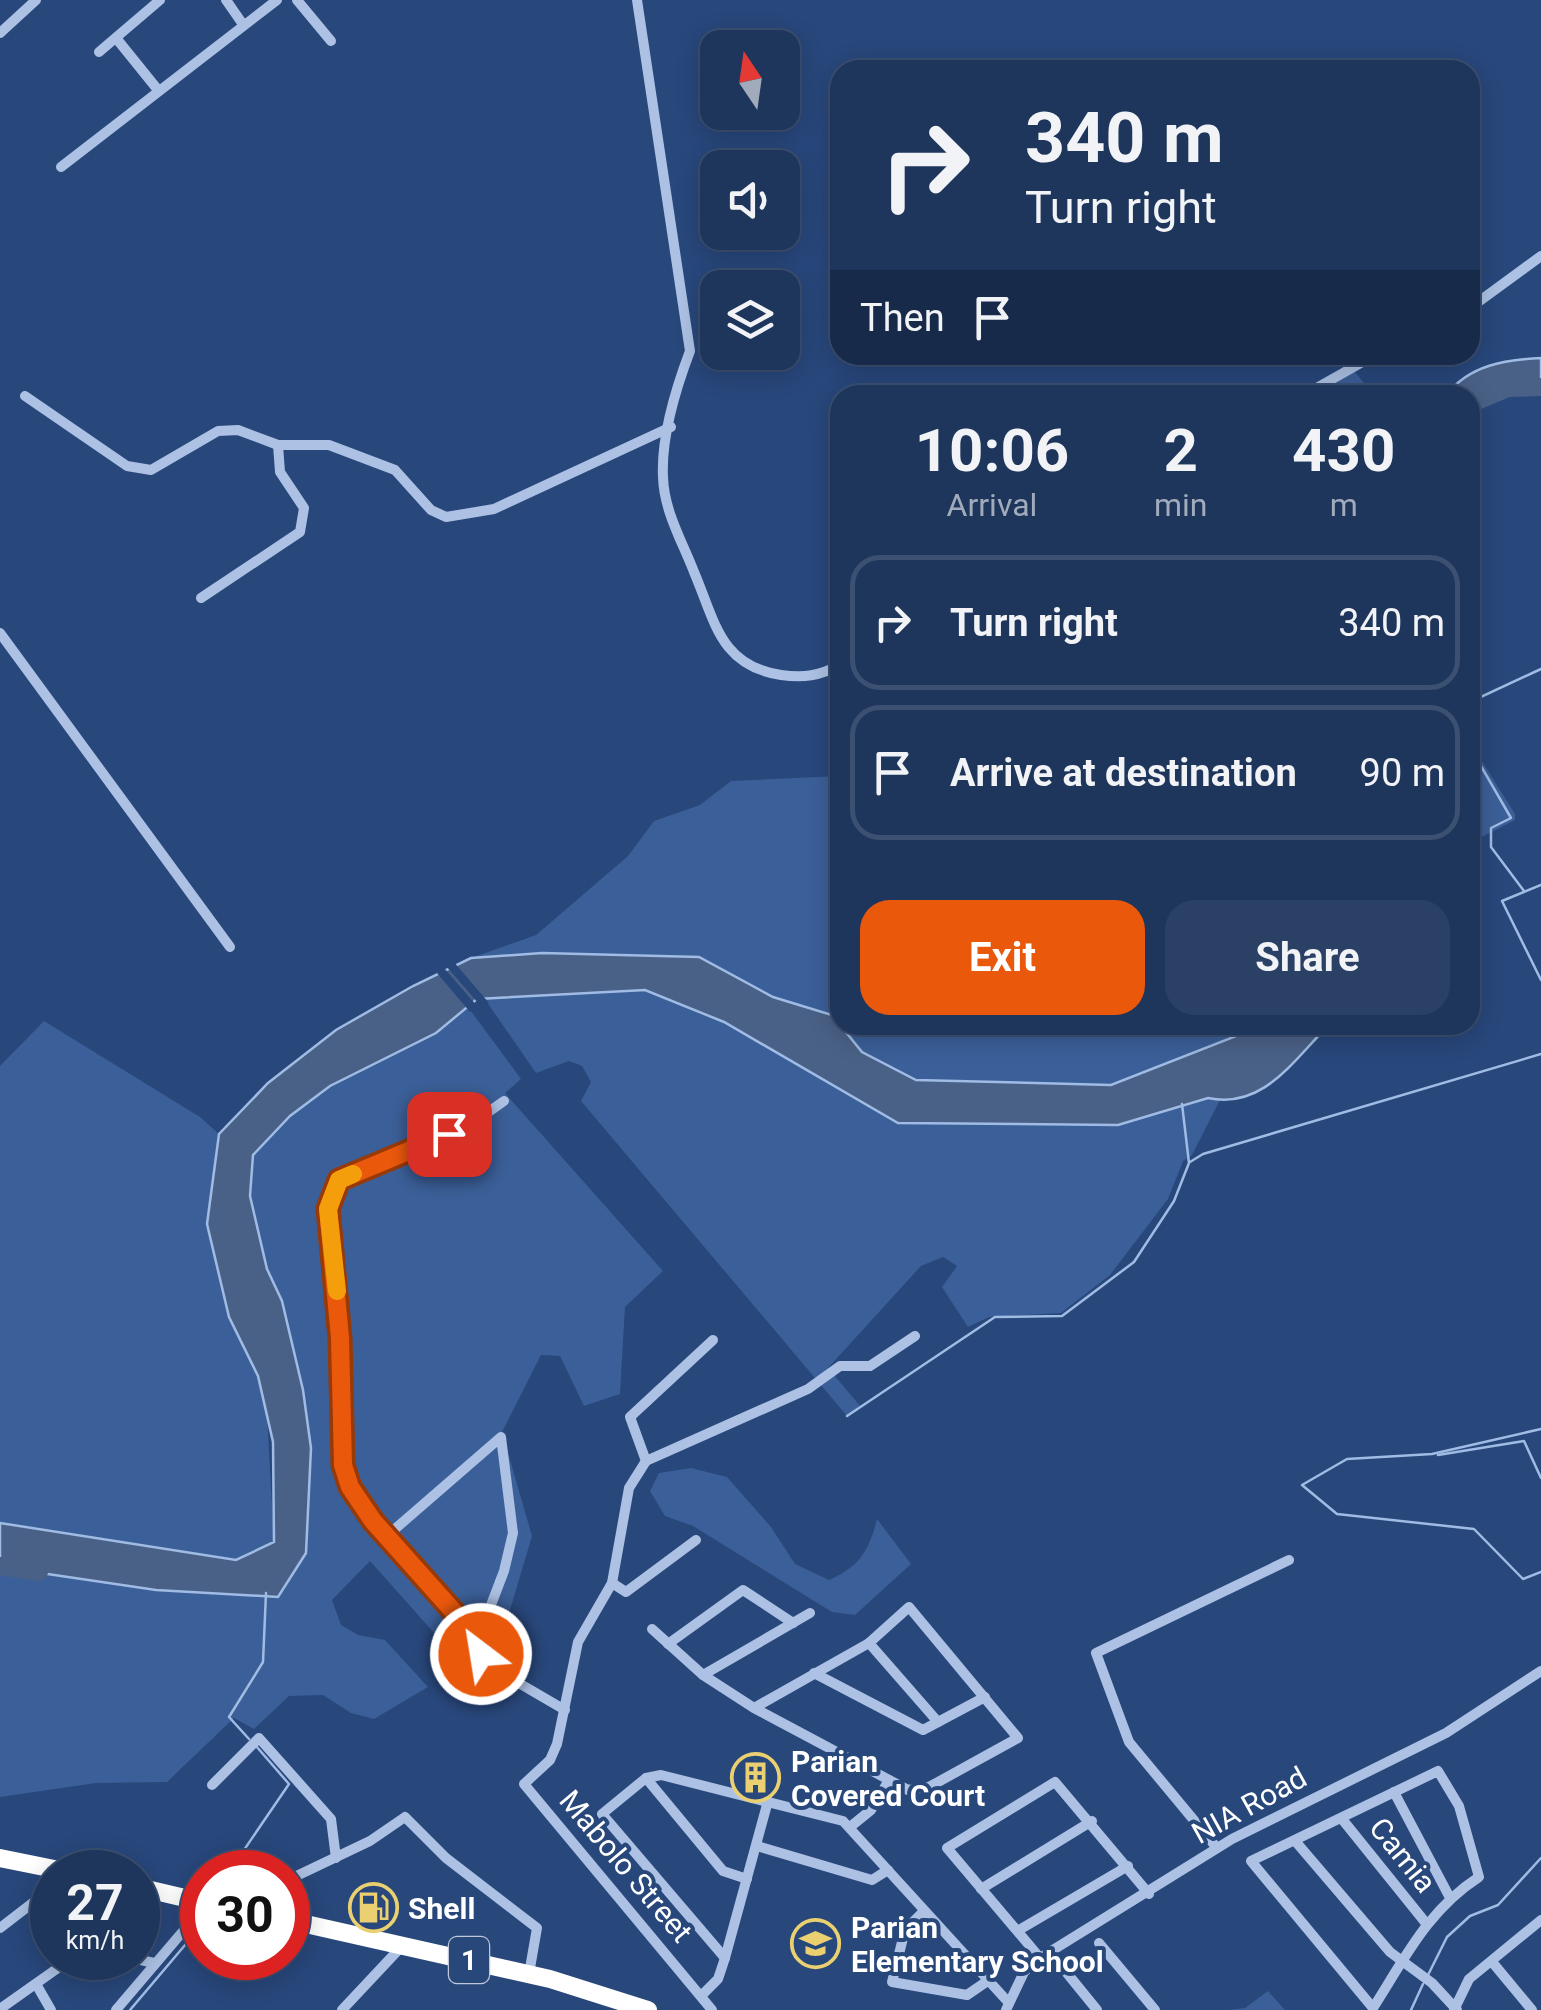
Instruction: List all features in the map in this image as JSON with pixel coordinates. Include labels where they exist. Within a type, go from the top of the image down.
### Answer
[{"type":"highway","points":[[0,1858],[30,1864]]},
{"type":"highway","name":"1","points":[[310,1925],[600,1991],[648,2010]]},
{"type":"street","points":[[0,33],[36,0]]},
{"type":"street","points":[[100,52],[160,0]]},
{"type":"street","points":[[226,0],[242,23]]},
{"type":"street","points":[[62,167],[242,23],[277,0]]},
{"type":"street","points":[[297,0],[332,41]]},
{"type":"street","points":[[637,0],[690,351],[677,382],[663,461],[669,512],[720,636],[736,659],[757,671],[805,678],[830,669]]},
{"type":"street","points":[[116,38],[158,90]]},
{"type":"street","points":[[1480,301],[1541,256]]},
{"type":"street","points":[[1322,385],[1357,365]]},
{"type":"street","points":[[26,396],[128,466],[142,470],[151,470],[218,432],[238,430],[278,445],[329,445],[395,470],[431,510],[446,516],[494,509],[670,427]]},
{"type":"street","points":[[200,598],[300,532],[304,508],[280,472],[278,445]]},
{"type":"street","points":[[0,632],[230,947]]},
{"type":"street","points":[[504,1101],[473,1123],[339,1180],[328,1209],[340,1338],[343,1465],[350,1487],[388,1536],[478,1639],[486,1664],[565,1710]]},
{"type":"street","points":[[713,1340],[630,1417],[646,1461],[796,1394],[840,1366],[870,1366],[915,1336]]},
{"type":"street","points":[[388,1536],[502,1437],[511,1549],[478,1639]]},
{"type":"street","name":"Mabolo Street","points":[[646,1461],[629,1488],[612,1583],[578,1642],[565,1710],[550,1760],[524,1784],[712,2010]]},
{"type":"street","points":[[612,1583],[626,1592],[696,1540]]},
{"type":"street","points":[[1217,1848],[1128,1742],[1096,1653],[1289,1560]]},
{"type":"street","points":[[668,1644],[744,1590],[792,1622]]},
{"type":"street","points":[[652,1629],[703,1675],[754,1708],[875,1768],[908,1790],[929,1788],[1018,1738],[909,1607],[869,1643],[754,1708]]},
{"type":"street","points":[[703,1675],[810,1613]]},
{"type":"street","points":[[869,1643],[938,1722]]},
{"type":"street","name":"NIA Road","points":[[1007,2007],[1024,1972],[1040,1958],[1149,1894],[1217,1848],[1446,1734],[1541,1670]]},
{"type":"street","points":[[814,1674],[923,1730],[984,1697]]},
{"type":"street","points":[[212,1785],[258,1738],[331,1819],[336,1858]]},
{"type":"street","points":[[1438,1770],[1460,1806],[1480,1878],[1449,1896],[1425,1922],[1373,2008],[1250,1864],[1394,1792],[1438,1770]]},
{"type":"street","points":[[726,1958],[602,1814],[646,1778],[661,1775],[833,1816],[850,1827],[1007,2007]]},
{"type":"street","points":[[646,1778],[723,1871],[747,1879]]},
{"type":"street","points":[[850,1827],[871,1810],[889,1780]]},
{"type":"street","points":[[1040,1958],[947,1848],[1056,1782],[1149,1894]]},
{"type":"street","points":[[1394,1792],[1449,1896]]},
{"type":"street","points":[[701,1996],[718,1979],[726,1958],[768,1800]]},
{"type":"street","points":[[310,1870],[405,1817],[446,1858],[538,1928],[529,1974]]},
{"type":"street","name":"Camia","points":[[1342,1820],[1425,1922]]},
{"type":"street","points":[[981,1889],[1092,1821]]},
{"type":"street","points":[[1296,1842],[1403,1962],[1427,1979],[1455,2009],[1469,1979],[1538,1928]]},
{"type":"street","points":[[756,1846],[872,1880],[888,1870]]},
{"type":"street","points":[[1019,1930],[1128,1866]]},
{"type":"street","points":[[0,1928],[30,1905]]},
{"type":"street","points":[[924,1911],[905,1930],[892,1982],[967,1995],[986,1982]]},
{"type":"street","points":[[160,1957],[180,1933]]},
{"type":"street","points":[[1099,1943],[1155,2010]]},
{"type":"street","points":[[342,2010],[403,1946]]},
{"type":"street","points":[[1493,1963],[1532,2010]]},
{"type":"street","points":[[1062,1967],[1098,2010]]},
{"type":"street","points":[[0,2008],[42,1980]]},
{"type":"street","points":[[116,2010],[141,1980]]},
{"type":"street","points":[[36,1984],[52,2010]]},
{"type":"shaded area","points":[[1541,358],[1541,385],[1500,389],[1480,400],[1480,385],[1455,385],[1477,371],[1514,360]]},
{"type":"shaded area","points":[[1350,366],[1366,385],[1317,385]]},
{"type":"shaded area","points":[[1480,758],[1515,814],[1515,820],[1480,838]]},
{"type":"shaded area","points":[[830,776],[830,1014],[773,997],[699,957],[542,953],[471,958],[536,935],[628,856],[654,821],[700,805],[731,781]]},
{"type":"shaded area","points":[[542,953],[699,957],[773,997],[830,1014],[830,1035],[848,1035],[862,1052],[916,1080],[1111,1085],[1239,1035],[1319,1035],[1262,1089],[1228,1100],[1208,1098],[1118,1125],[898,1123],[724,1022],[645,990],[477,999],[436,1033],[330,1086],[290,1116],[253,1155],[250,1196],[267,1269],[282,1301],[303,1390],[311,1448],[306,1553],[278,1597],[156,1590],[0,1567],[0,1523],[236,1560],[274,1542],[273,1442],[258,1376],[229,1317],[207,1224],[219,1134],[268,1083],[336,1030],[471,958]]},
{"type":"shaded area","points":[[645,990],[724,1022],[898,1123],[1118,1125],[1208,1098],[1220,1100],[1192,1155],[1183,1161],[1168,1199],[1110,1275],[1061,1313],[989,1317],[968,1327],[942,1287],[957,1266],[943,1257],[921,1266],[828,1368],[861,1407],[847,1416],[581,1101],[591,1082],[582,1066],[569,1061],[536,1073],[484,998]]},
{"type":"shaded area","points":[[468,1007],[521,1079],[505,1093],[663,1271],[625,1307],[620,1394],[584,1406],[560,1356],[541,1355],[502,1432],[532,1536],[496,1657],[475,1679],[370,1561],[332,1600],[341,1625],[358,1635],[385,1640],[428,1687],[374,1719],[351,1713],[323,1695],[289,1696],[254,1729],[234,1718],[167,1782],[96,1783],[0,1797],[0,1567],[277,1597],[306,1553],[311,1448],[303,1390],[282,1301],[267,1269],[250,1196],[253,1155],[290,1116],[330,1086],[436,1033]]},
{"type":"shaded area","points":[[44,1021],[200,1117],[219,1134],[207,1224],[229,1317],[258,1376],[267,1415],[274,1542],[236,1560],[0,1523],[0,1066]]},
{"type":"shaded area","points":[[849,1035],[1239,1035],[1111,1086],[916,1080],[862,1052]]},
{"type":"shaded area","points":[[691,1468],[727,1477],[771,1527],[795,1564],[829,1580],[861,1557],[877,1519],[911,1564],[855,1615],[832,1612],[693,1526],[665,1516],[650,1491],[659,1473]]},
{"type":"shaded area","points":[[1268,1991],[1285,2010],[1229,2010],[1245,2008]]},
{"type":"pier","points":[[453,961],[489,1003],[479,1004],[446,966]]},
{"type":"pier","points":[[444,968],[477,1006],[470,1012],[437,973]]},
{"type":"waterway","points":[[1480,400],[1508,388],[1541,387]]},
{"type":"waterway","points":[[1480,697],[1541,669]]},
{"type":"waterway","points":[[1480,764],[1511,818],[1491,828],[1491,847],[1524,891]]},
{"type":"waterway","points":[[1541,885],[1502,901],[1541,980]]},
{"type":"waterway","points":[[1190,1162],[1203,1154],[1541,1054]]},
{"type":"waterway","points":[[847,1416],[995,1317],[1062,1316],[1134,1262],[1174,1201],[1189,1163],[1182,1104]]},
{"type":"waterway","points":[[1541,1429],[1432,1454],[1347,1459],[1302,1485],[1337,1514],[1474,1529],[1523,1579],[1541,1572]]},
{"type":"waterway","points":[[1438,1455],[1524,1441],[1541,1478]]},
{"type":"waterway","points":[[0,1566],[39,1572]]},
{"type":"waterway","points":[[249,1739],[229,1717],[263,1662],[266,1593]]},
{"type":"waterway","points":[[244,1850],[289,1784],[256,1746]]},
{"type":"waterway","points":[[1427,1977],[1447,1937],[1470,1916],[1498,1905],[1541,1858]]},
{"type":"waterway","points":[[130,2010],[180,1951]]},
{"type":"waterway","points":[[1411,2010],[1423,1984]]},
{"type":"slow traffic","points":[[337,1291],[334,1230],[328,1209],[339,1180],[353,1174]]},
{"type":"place","name":"Parian Covered Court","points":[[756,1778]]},
{"type":"place","name":"Shell","points":[[373,1908]]},
{"type":"place","name":"Parian Elementary School","points":[[816,1944]]},
{"type":"route","points":[[449,1134],[339,1180],[332,1194],[328,1209],[334,1230],[343,1465],[350,1487],[373,1521],[478,1639],[481,1654]]}]
